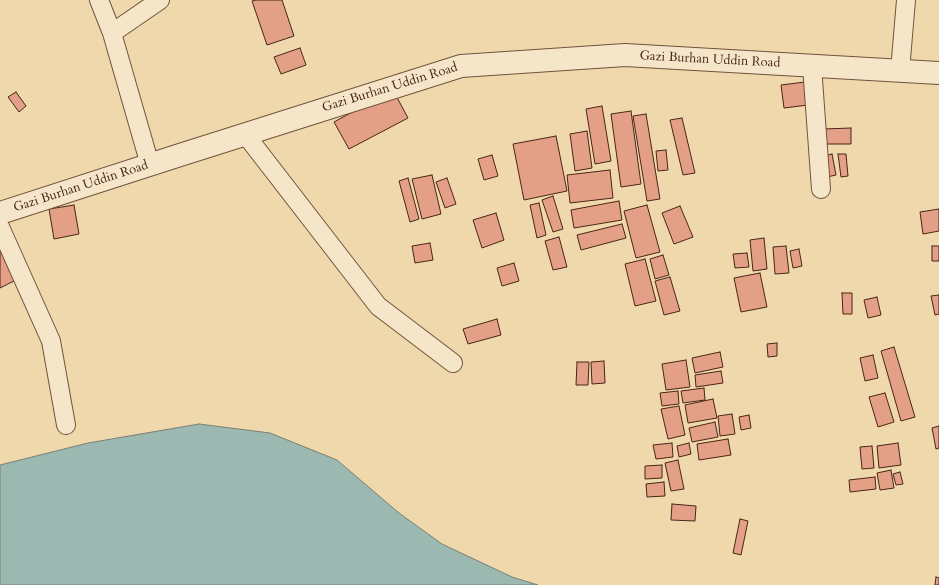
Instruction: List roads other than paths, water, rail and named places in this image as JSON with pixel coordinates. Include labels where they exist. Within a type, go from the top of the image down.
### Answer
[{"type":"street","points":[[99,0],[112,33],[150,164]]},
{"type":"street","points":[[112,33],[160,0]]},
{"type":"street","points":[[900,71],[906,0]]},
{"type":"street","name":"Gazi Burhan Uddin Road","points":[[0,213],[461,66],[625,55],[939,73]]},
{"type":"street","points":[[812,66],[821,190]]},
{"type":"street","points":[[245,134],[378,306],[453,363]]},
{"type":"street","points":[[0,227],[51,341],[66,425]]},
{"type":"water","points":[[199,424],[270,433],[337,460],[399,513],[442,544],[512,577],[538,585],[0,585],[0,465],[88,443]]}]
